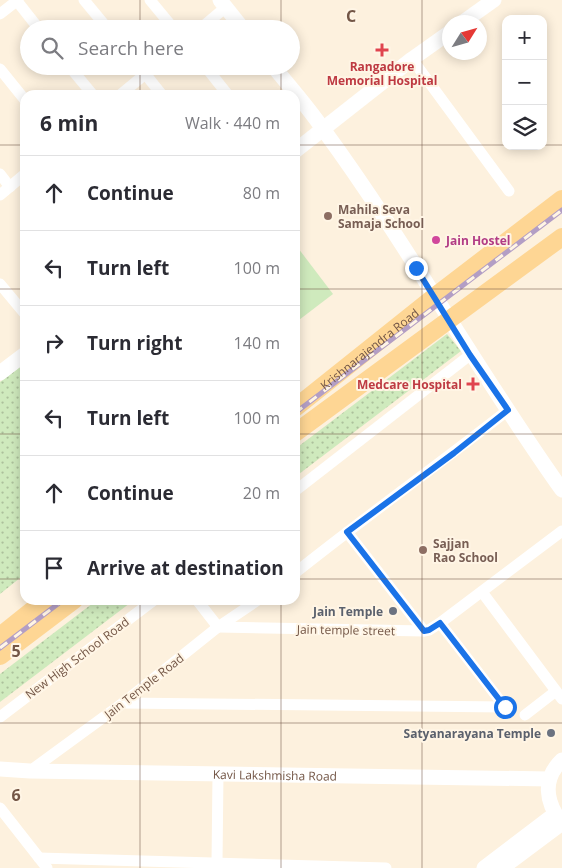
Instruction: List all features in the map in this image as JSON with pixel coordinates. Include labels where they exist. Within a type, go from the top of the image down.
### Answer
[{"type":"main road","name":"Krishnarajendra Road","points":[[300,404],[434,296],[562,199]]},
{"type":"main road","points":[[300,429],[562,237]]},
{"type":"main road","points":[[0,636],[39,605]]},
{"type":"main road","points":[[0,656],[67,605]]},
{"type":"street","points":[[84,0],[101,20]]},
{"type":"street","points":[[150,0],[167,20]]},
{"type":"street","points":[[473,15],[494,0]]},
{"type":"street","points":[[0,14],[18,1],[32,20]]},
{"type":"street","points":[[208,20],[223,4],[236,20]]},
{"type":"street","points":[[300,147],[442,38]]},
{"type":"street","points":[[412,59],[509,191]]},
{"type":"street","points":[[0,69],[20,94]]},
{"type":"street","points":[[76,75],[89,90]]},
{"type":"street","points":[[124,90],[138,75]]},
{"type":"street","points":[[146,75],[158,90]]},
{"type":"street","points":[[212,75],[224,90]]},
{"type":"street","points":[[280,75],[292,90]]},
{"type":"street","points":[[300,99],[323,128],[396,236],[470,355],[562,490]]},
{"type":"street","points":[[0,174],[10,187]]},
{"type":"street","points":[[0,195],[20,178]]},
{"type":"street","points":[[0,284],[20,308]]},
{"type":"street","points":[[300,487],[470,355]]},
{"type":"street","points":[[0,373],[20,358]]},
{"type":"street","points":[[300,569],[508,410]]},
{"type":"street","name":"Jain temple street","points":[[218,628],[429,630],[562,531]]},
{"type":"street","points":[[347,532],[424,631]]},
{"type":"street","points":[[482,592],[559,695],[525,715]]},
{"type":"street","name":"New High School Road","points":[[0,717],[147,605]]},
{"type":"street","points":[[201,605],[218,628]]},
{"type":"street","name":"Jain Temple Road","points":[[30,771],[123,703],[218,628],[251,605]]},
{"type":"street","points":[[123,703],[505,707],[440,623]]},
{"type":"street","points":[[560,820],[548,797],[549,779],[562,760]]},
{"type":"street","name":"Kavi Lakshmisha Road","points":[[0,769],[549,779]]},
{"type":"street","points":[[217,862],[218,774]]},
{"type":"street","points":[[0,808],[46,868]]},
{"type":"street","points":[[484,868],[560,820]]},
{"type":"street","points":[[502,868],[560,820]]},
{"type":"street","points":[[39,858],[386,868]]},
{"type":"green space","points":[[300,251],[333,294],[300,319]]},
{"type":"green space","points":[[447,334],[461,351],[300,473],[300,445]]},
{"type":"green space","points":[[20,367],[20,578],[0,594],[0,382]]},
{"type":"green space","points":[[90,605],[127,605],[0,702],[0,674]]},
{"type":"railway","points":[[300,409],[562,210]]},
{"type":"railway","points":[[0,648],[56,605]]},
{"type":"place","name":"Rangadore Memorial Hospital","points":[[382,50]]},
{"type":"place","name":"Mahila Seva Samaja School","points":[[328,216]]},
{"type":"place","name":"Jain Hostel","points":[[436,240]]},
{"type":"place","name":"Medcare Hospital","points":[[473,384]]},
{"type":"place","name":"Sajjan Rao School","points":[[423,550]]},
{"type":"place","name":"Jain Temple","points":[[393,611]]},
{"type":"place","name":"Satyanarayana Temple","points":[[551,733]]},
{"type":"route","points":[[416,268],[470,355],[508,410],[454,453],[347,532],[424,631],[440,623],[505,707]]}]
